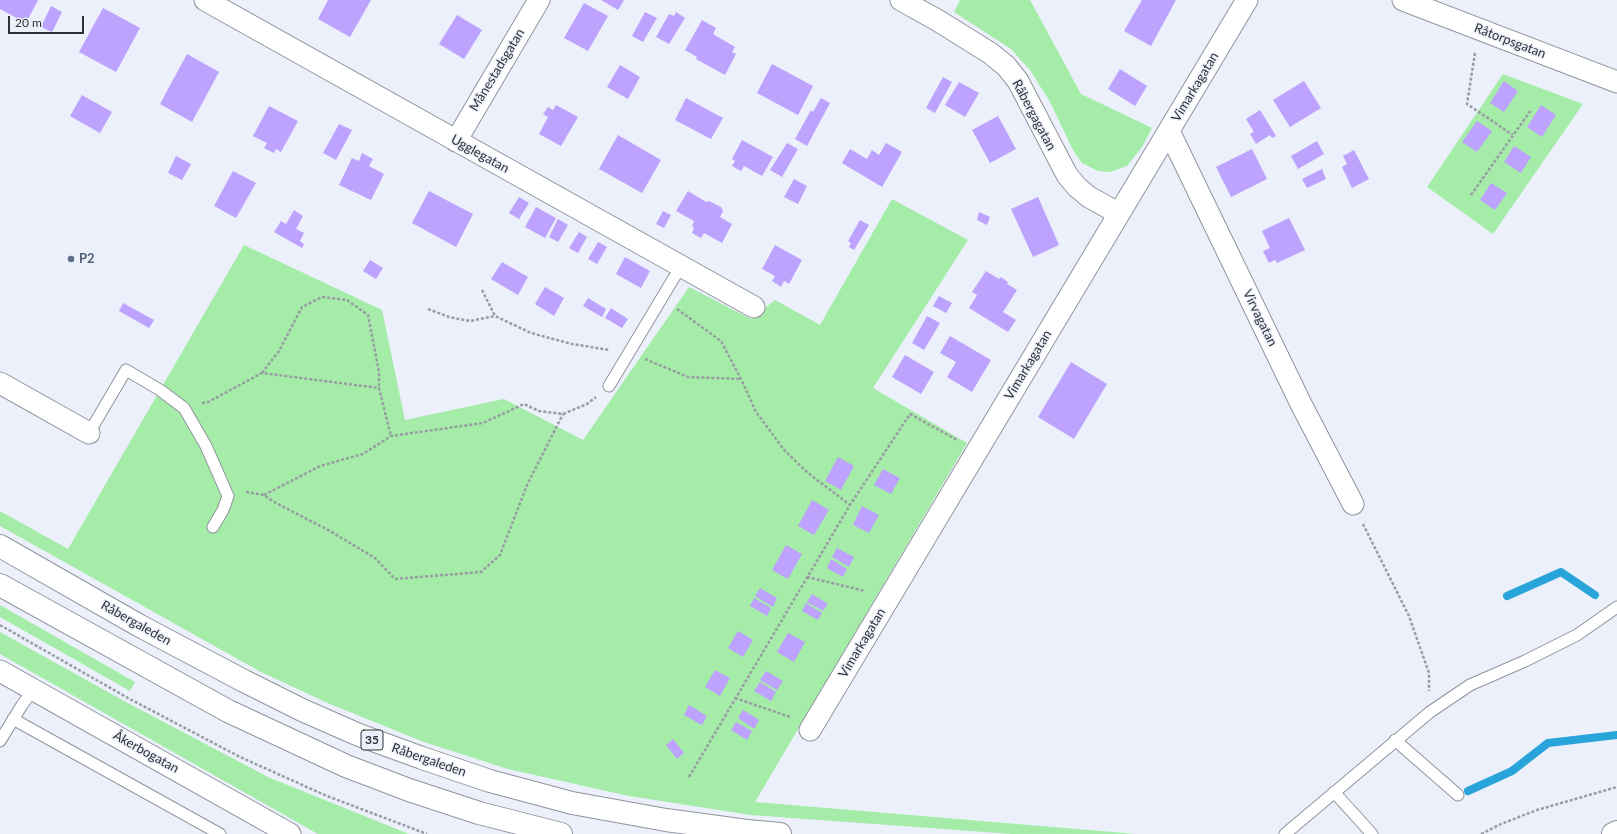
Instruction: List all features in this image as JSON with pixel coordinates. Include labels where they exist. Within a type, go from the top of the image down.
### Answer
[{"type":"main road","name":"Råbergaleden","points":[[0,546],[140,626],[250,685],[338,726],[422,758],[490,781],[572,803],[666,820],[780,834]]},
{"type":"main road","points":[[0,584],[228,711],[338,762],[409,790],[479,813],[561,834]]},
{"type":"main road","points":[[1613,834],[1617,832]]},
{"type":"street","name":"Ugglegatan","points":[[205,0],[754,307]]},
{"type":"street","name":"Månestadsgatan","points":[[456,140],[539,0]]},
{"type":"street","name":"Råbergagatan","points":[[901,0],[937,20],[990,53],[1006,66],[1018,81],[1067,175],[1077,187],[1089,197],[1118,213]]},
{"type":"street","name":"Vimarkagatan","points":[[812,727],[1118,213],[1247,0]]},
{"type":"street","name":"Råtorpsgatan","points":[[1404,0],[1617,82]]},
{"type":"street","name":"Virvagatan","points":[[1169,131],[1301,404],[1353,504]]},
{"type":"street","points":[[0,383],[89,433]]},
{"type":"street","name":"Åkerbogatan","points":[[0,671],[290,834]]},
{"type":"lane","points":[[608,386],[681,266]]},
{"type":"lane","points":[[89,433],[126,370],[160,390],[184,408],[206,446],[228,496],[223,510],[213,527]]},
{"type":"lane","points":[[1286,834],[1395,740],[1430,712],[1470,685],[1525,661],[1577,635],[1617,607]]},
{"type":"lane","points":[[0,741],[33,690]]},
{"type":"lane","points":[[13,720],[220,834]]},
{"type":"lane","points":[[1395,740],[1458,796]]},
{"type":"lane","points":[[1334,792],[1372,834]]},
{"type":"path","points":[[1479,29],[1467,104],[1513,135]]},
{"type":"path","points":[[1471,195],[1531,110]]},
{"type":"path","points":[[482,290],[495,316]]},
{"type":"path","points":[[184,408],[208,402],[262,373],[280,351],[302,307],[322,297],[347,300],[368,315],[379,372],[379,388],[391,436]]},
{"type":"path","points":[[662,299],[721,340],[756,412],[785,451],[808,473],[850,505]]},
{"type":"path","points":[[428,309],[449,317],[470,321],[495,316],[530,333],[572,344],[629,353],[688,377],[741,379]]},
{"type":"path","points":[[262,373],[379,388]]},
{"type":"path","points":[[563,414],[527,484],[500,555],[481,572],[395,579],[375,558],[330,531],[274,502],[264,495],[320,466],[363,454],[391,436],[483,423],[524,404],[539,410],[563,414],[587,404],[608,386]]},
{"type":"path","points":[[689,777],[850,505],[910,414],[977,451]]},
{"type":"path","points":[[1353,504],[1409,616],[1428,673],[1430,712]]},
{"type":"path","points":[[807,577],[889,597]]},
{"type":"path","points":[[0,625],[128,698],[240,757],[327,796],[427,834]]},
{"type":"path","points":[[735,698],[812,727]]},
{"type":"path","points":[[1481,834],[1501,824],[1537,810],[1617,787]]},
{"type":"green space","points":[[960,0],[1030,0],[1081,94],[1152,128],[1142,147],[1127,166],[1110,172],[1098,171],[1082,163],[1073,150],[1050,102],[1030,70],[1011,49],[954,12]]},
{"type":"green space","points":[[1503,74],[1583,104],[1493,234],[1427,187]]},
{"type":"green space","points":[[892,199],[968,240],[873,388],[967,443],[755,802],[1136,834],[1012,834],[751,815],[629,796],[508,769],[424,742],[330,704],[261,672],[0,526],[0,511],[68,549],[244,245],[382,310],[405,420],[504,399],[583,440],[689,287],[751,319],[775,300],[820,325]]},
{"type":"green space","points":[[0,605],[135,682],[130,691],[0,617]]},
{"type":"green space","points":[[0,632],[124,701],[270,778],[409,834],[318,834],[0,654]]},
{"type":"building","points":[[0,0],[38,0],[26,23],[0,9]]},
{"type":"building","points":[[328,0],[371,0],[350,37],[318,19]]},
{"type":"building","points":[[601,0],[624,0],[618,10]]},
{"type":"building","points":[[1142,0],[1176,0],[1151,46],[1124,31]]},
{"type":"building","points":[[584,3],[608,16],[588,51],[564,38]]},
{"type":"building","points":[[51,6],[62,12],[52,32],[41,27]]},
{"type":"building","points":[[103,8],[140,28],[116,72],[79,52]]},
{"type":"building","points":[[645,12],[657,18],[643,42],[632,36]]},
{"type":"building","points":[[676,12],[685,18],[669,44],[656,37],[669,14],[674,16]]},
{"type":"building","points":[[457,15],[482,30],[464,59],[439,44]]},
{"type":"building","points":[[702,20],[716,28],[713,34],[735,47],[732,52],[736,54],[725,75],[696,59],[697,57],[685,50]]},
{"type":"building","points":[[187,54],[219,72],[192,122],[160,104]]},
{"type":"building","points":[[772,64],[813,86],[798,115],[757,93]]},
{"type":"building","points":[[620,65],[640,77],[628,99],[607,87]]},
{"type":"building","points":[[1120,69],[1147,86],[1135,106],[1108,89]]},
{"type":"building","points":[[943,77],[952,82],[935,113],[926,108]]},
{"type":"building","points":[[1304,81],[1321,108],[1290,127],[1273,100]]},
{"type":"building","points":[[1504,81],[1518,91],[1504,112],[1490,103]]},
{"type":"building","points":[[959,82],[979,93],[965,117],[945,105]]},
{"type":"building","points":[[82,95],[112,112],[100,133],[70,116]]},
{"type":"building","points":[[686,98],[723,118],[711,139],[675,120]]},
{"type":"building","points":[[821,98],[830,103],[807,146],[795,139],[811,110],[813,112]]},
{"type":"building","points":[[556,105],[578,117],[561,146],[539,134],[548,117],[543,114],[548,107],[553,110]]},
{"type":"building","points":[[1541,105],[1556,115],[1542,137],[1527,127]]},
{"type":"building","points":[[269,106],[298,121],[281,152],[276,149],[274,153],[264,148],[267,143],[253,136]]},
{"type":"building","points":[[1260,110],[1276,136],[1272,138],[1270,135],[1256,144],[1250,134],[1254,132],[1246,119]]},
{"type":"building","points":[[998,116],[1016,149],[990,163],[972,130]]},
{"type":"building","points":[[1477,121],[1492,131],[1477,152],[1462,142]]},
{"type":"building","points":[[339,124],[352,130],[336,160],[323,153]]},
{"type":"building","points":[[618,135],[661,160],[642,193],[599,169]]},
{"type":"building","points":[[742,140],[773,157],[762,176],[744,166],[741,171],[732,166],[735,161],[732,159]]},
{"type":"building","points":[[1317,141],[1324,154],[1298,169],[1291,156]]},
{"type":"building","points":[[787,143],[798,149],[782,177],[770,170]]},
{"type":"building","points":[[886,143],[902,152],[882,187],[842,163],[850,149],[867,159],[872,150],[879,155]]},
{"type":"building","points":[[1514,146],[1531,157],[1521,173],[1504,162]]},
{"type":"building","points":[[1252,149],[1267,179],[1231,197],[1216,167]]},
{"type":"building","points":[[1354,150],[1369,179],[1352,188],[1342,167],[1347,164],[1343,156]]},
{"type":"building","points":[[362,153],[373,159],[369,166],[384,174],[371,200],[339,185],[352,158],[359,161]]},
{"type":"building","points":[[176,156],[191,164],[182,180],[168,173]]},
{"type":"building","points":[[1322,169],[1326,179],[1307,188],[1302,179]]},
{"type":"building","points":[[233,171],[256,183],[236,218],[214,206]]},
{"type":"building","points":[[794,179],[807,186],[798,204],[784,197]]},
{"type":"building","points":[[1491,183],[1507,193],[1495,210],[1480,200]]},
{"type":"building","points":[[429,191],[473,214],[456,247],[412,223]]},
{"type":"building","points":[[688,191],[706,202],[709,201],[721,207],[723,211],[720,217],[732,224],[722,243],[704,233],[701,238],[692,233],[694,221],[676,211]]},
{"type":"building","points":[[519,197],[529,203],[519,219],[509,213]]},
{"type":"building","points":[[1038,197],[1059,245],[1033,257],[1011,209]]},
{"type":"building","points":[[536,207],[556,218],[545,238],[525,227]]},
{"type":"building","points":[[294,210],[303,216],[296,229],[304,233],[300,241],[304,244],[302,248],[274,232],[281,221],[286,224]]},
{"type":"building","points":[[663,211],[671,215],[664,228],[656,224]]},
{"type":"building","points":[[979,212],[990,217],[987,225],[977,220]]},
{"type":"building","points":[[1289,218],[1305,250],[1277,263],[1275,260],[1269,263],[1263,251],[1270,248],[1262,231]]},
{"type":"building","points":[[558,219],[568,225],[558,242],[549,237]]},
{"type":"building","points":[[860,220],[869,225],[854,250],[849,247],[851,243],[848,241]]},
{"type":"building","points":[[579,232],[587,237],[578,253],[569,248]]},
{"type":"building","points":[[598,242],[607,247],[597,264],[588,259]]},
{"type":"building","points":[[775,245],[802,260],[789,284],[784,281],[781,287],[772,281],[775,276],[762,269]]},
{"type":"building","points":[[625,257],[650,271],[641,288],[616,274]]},
{"type":"building","points":[[370,260],[383,268],[376,279],[363,271]]},
{"type":"building","points":[[502,262],[528,277],[518,295],[491,279]]},
{"type":"building","points":[[986,271],[999,279],[1001,277],[1008,282],[1007,284],[1017,290],[1003,312],[1016,320],[1008,332],[969,308],[977,295],[972,292]]},
{"type":"building","points":[[545,287],[564,298],[554,316],[535,304]]},
{"type":"building","points":[[939,296],[952,303],[946,313],[933,306]]},
{"type":"building","points":[[588,298],[606,309],[602,317],[583,306]]},
{"type":"building","points":[[123,303],[154,320],[149,328],[119,311]]},
{"type":"building","points":[[611,308],[628,319],[622,328],[605,318]]},
{"type":"building","points":[[927,316],[940,323],[924,350],[912,343]]},
{"type":"building","points":[[950,336],[991,360],[972,392],[947,377],[956,362],[940,353]]},
{"type":"building","points":[[905,355],[934,372],[921,394],[892,377]]},
{"type":"building","points":[[1071,362],[1107,384],[1074,439],[1038,417]]},
{"type":"building","points":[[838,457],[854,466],[841,490],[825,481]]},
{"type":"building","points":[[883,469],[900,478],[891,494],[874,485]]},
{"type":"building","points":[[812,500],[829,510],[814,535],[798,526]]},
{"type":"building","points":[[862,506],[879,515],[869,533],[853,525]]},
{"type":"building","points":[[786,545],[802,554],[788,579],[772,570]]},
{"type":"building","points":[[837,548],[854,557],[849,567],[832,557]]},
{"type":"building","points":[[831,559],[847,569],[843,577],[827,568]]},
{"type":"building","points":[[760,588],[777,598],[773,607],[755,596]]},
{"type":"building","points":[[812,594],[828,604],[823,611],[807,602]]},
{"type":"building","points":[[754,598],[771,608],[767,616],[750,606]]},
{"type":"building","points":[[806,603],[822,613],[818,620],[802,611]]},
{"type":"building","points":[[738,631],[753,640],[743,657],[728,648]]},
{"type":"building","points":[[788,633],[805,642],[794,662],[777,652]]},
{"type":"building","points":[[715,670],[730,678],[720,696],[705,687]]},
{"type":"building","points":[[766,671],[783,681],[777,690],[760,680]]},
{"type":"building","points":[[760,682],[776,692],[771,701],[754,691]]},
{"type":"building","points":[[689,705],[707,716],[702,725],[684,715]]},
{"type":"building","points":[[743,710],[759,720],[754,729],[738,718]]},
{"type":"building","points":[[736,722],[752,731],[747,740],[731,730]]},
{"type":"building","points":[[673,739],[684,753],[677,759],[666,745]]},
{"type":"waterway","points":[[1507,596],[1561,572],[1595,595]]},
{"type":"waterway","points":[[1468,791],[1512,771],[1548,743],[1617,735]]},
{"type":"place","name":"P2","points":[[71,259]]}]
